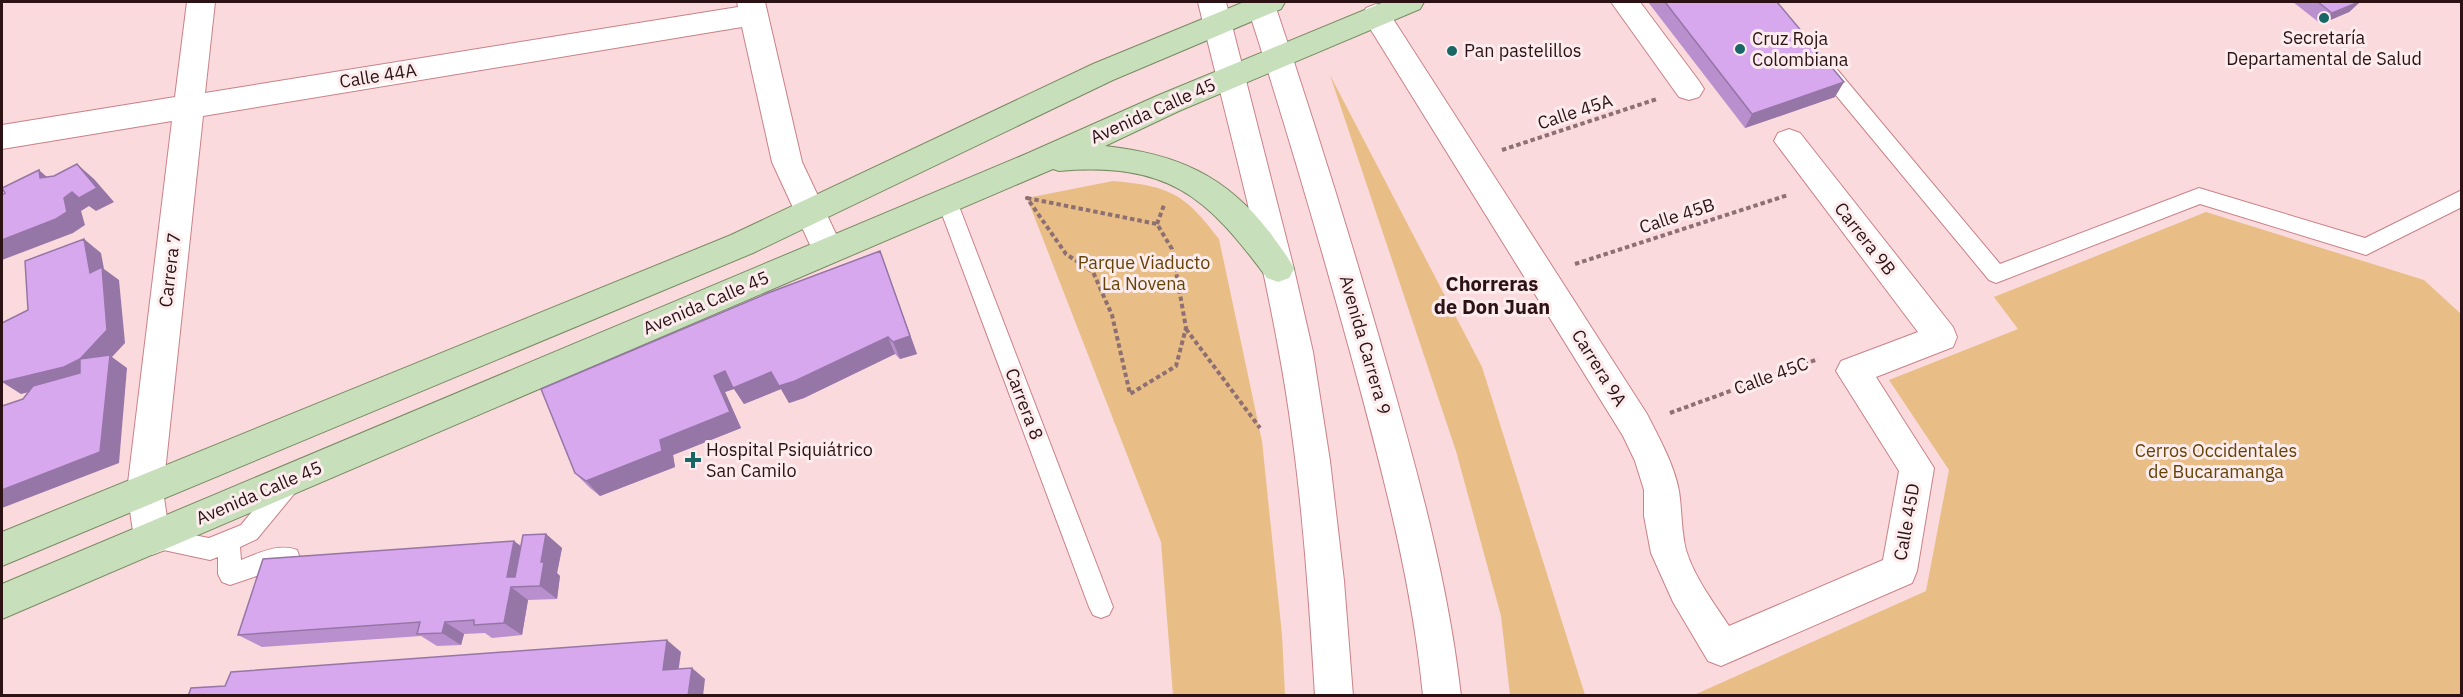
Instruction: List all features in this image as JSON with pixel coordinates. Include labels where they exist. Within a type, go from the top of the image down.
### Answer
[{"type":"main road","name":"Avenida Calle 45","points":[[2,602],[1037,163],[1278,56],[1410,2]]},
{"type":"main road","points":[[2,549],[742,244],[1093,77],[1215,12],[1264,3]]},
{"type":"main road","points":[[1037,163],[1095,157],[1152,166],[1178,175],[1206,190],[1231,209],[1278,269]]},
{"type":"street","name":"Carrera 7","points":[[152,538],[144,491],[201,2]]},
{"type":"street","points":[[1625,2],[1689,88]]},
{"type":"street","name":"Avenida Carrera 9","points":[[1264,3],[1357,315],[1408,500],[1424,569],[1442,696]]},
{"type":"street","name":"Calle 44A","points":[[2,137],[753,8]]},
{"type":"street","points":[[753,8],[787,162],[828,251]]},
{"type":"street","points":[[1215,12],[1296,352],[1313,461],[1326,581],[1334,696]]},
{"type":"street","name":"Carrera 9A","points":[[1376,15],[1635,425],[1652,460],[1661,490],[1662,516],[1669,553],[1686,590],[1721,648]]},
{"type":"street","name":"Carrera 9B","points":[[1789,141],[1941,337],[1853,371]]},
{"type":"street","name":"Calle 45D","points":[[1721,648],[1899,571],[1917,468],[1853,371]]},
{"type":"lane","points":[[1808,47],[1996,274],[2199,196],[2366,247],[2462,198]]},
{"type":"lane","name":"Carrera 8","points":[[947,201],[1101,607]]},
{"type":"lane","points":[[152,538],[210,549],[249,532],[294,478]]},
{"type":"lane","points":[[228,541],[230,574],[277,558],[311,556]]},
{"type":"path","name":"Calle 45A","points":[[1468,161],[1689,88]]},
{"type":"path","name":"Calle 45B","points":[[1540,275],[1822,183]]},
{"type":"path","points":[[1186,328],[1176,366],[1130,394],[1112,315],[1093,272],[1066,254],[1027,198],[1158,224],[1172,249],[1186,328],[1260,428]]},
{"type":"path","name":"Calle 45C","points":[[1635,425],[1818,359],[1853,371]]},
{"type":"green space","points":[[1330,75],[1482,367],[1585,695],[1510,695],[1501,616],[1456,451]]},
{"type":"green space","name":"Parque Viaducto La Novena","points":[[1113,181],[1149,186],[1175,195],[1196,212],[1219,239],[1262,441],[1282,635],[1285,695],[1173,695],[1161,542],[1027,198]]},
{"type":"green space","name":"Cerros Occidentales de Bucaramanga","points":[[2206,212],[2424,280],[2461,314],[2461,695],[1694,695],[1926,591],[1949,470],[1889,380],[2018,329],[1994,297]]},
{"type":"building","name":"Cruz Roja Colombiana","points":[[1665,2],[1777,2],[1844,82],[1752,114]]},
{"type":"building","points":[[2318,2],[2359,2],[2332,13]]},
{"type":"building","points":[[77,164],[97,188],[79,198],[72,192],[64,198],[67,212],[56,219],[2,240],[2,195],[5,193],[2,188],[39,170],[40,178],[54,176]]},
{"type":"building","points":[[84,239],[90,273],[102,267],[107,330],[80,359],[64,367],[2,382],[2,323],[28,310],[25,261]]},
{"type":"building","points":[[880,251],[910,336],[893,342],[888,337],[795,381],[779,386],[771,372],[733,388],[725,371],[714,376],[730,412],[660,440],[662,451],[586,481],[575,473],[541,389],[768,293]]},
{"type":"building","points":[[110,355],[100,452],[2,490],[2,406],[23,399],[33,386],[80,373],[80,359]]},
{"type":"building","points":[[546,534],[540,586],[511,587],[504,623],[474,625],[474,620],[445,622],[442,633],[417,634],[420,622],[238,635],[263,559],[514,541],[507,577],[515,577],[523,535]]},
{"type":"building","points":[[667,640],[663,670],[692,668],[688,696],[188,696],[191,688],[225,686],[231,672]]},
{"type":"place","name":"Secretaría Departamental de Salud","points":[[2324,18]]},
{"type":"place","name":"Cruz Roja Colombiana","points":[[1740,49]]},
{"type":"place","name":"Pan pastelillos","points":[[1452,51]]},
{"type":"place","name":"Hospital Psiquiátrico San Camilo","points":[[693,460]]},
{"type":"district","name":"Chorreras de Don Juan","points":[[1492,296]]}]
